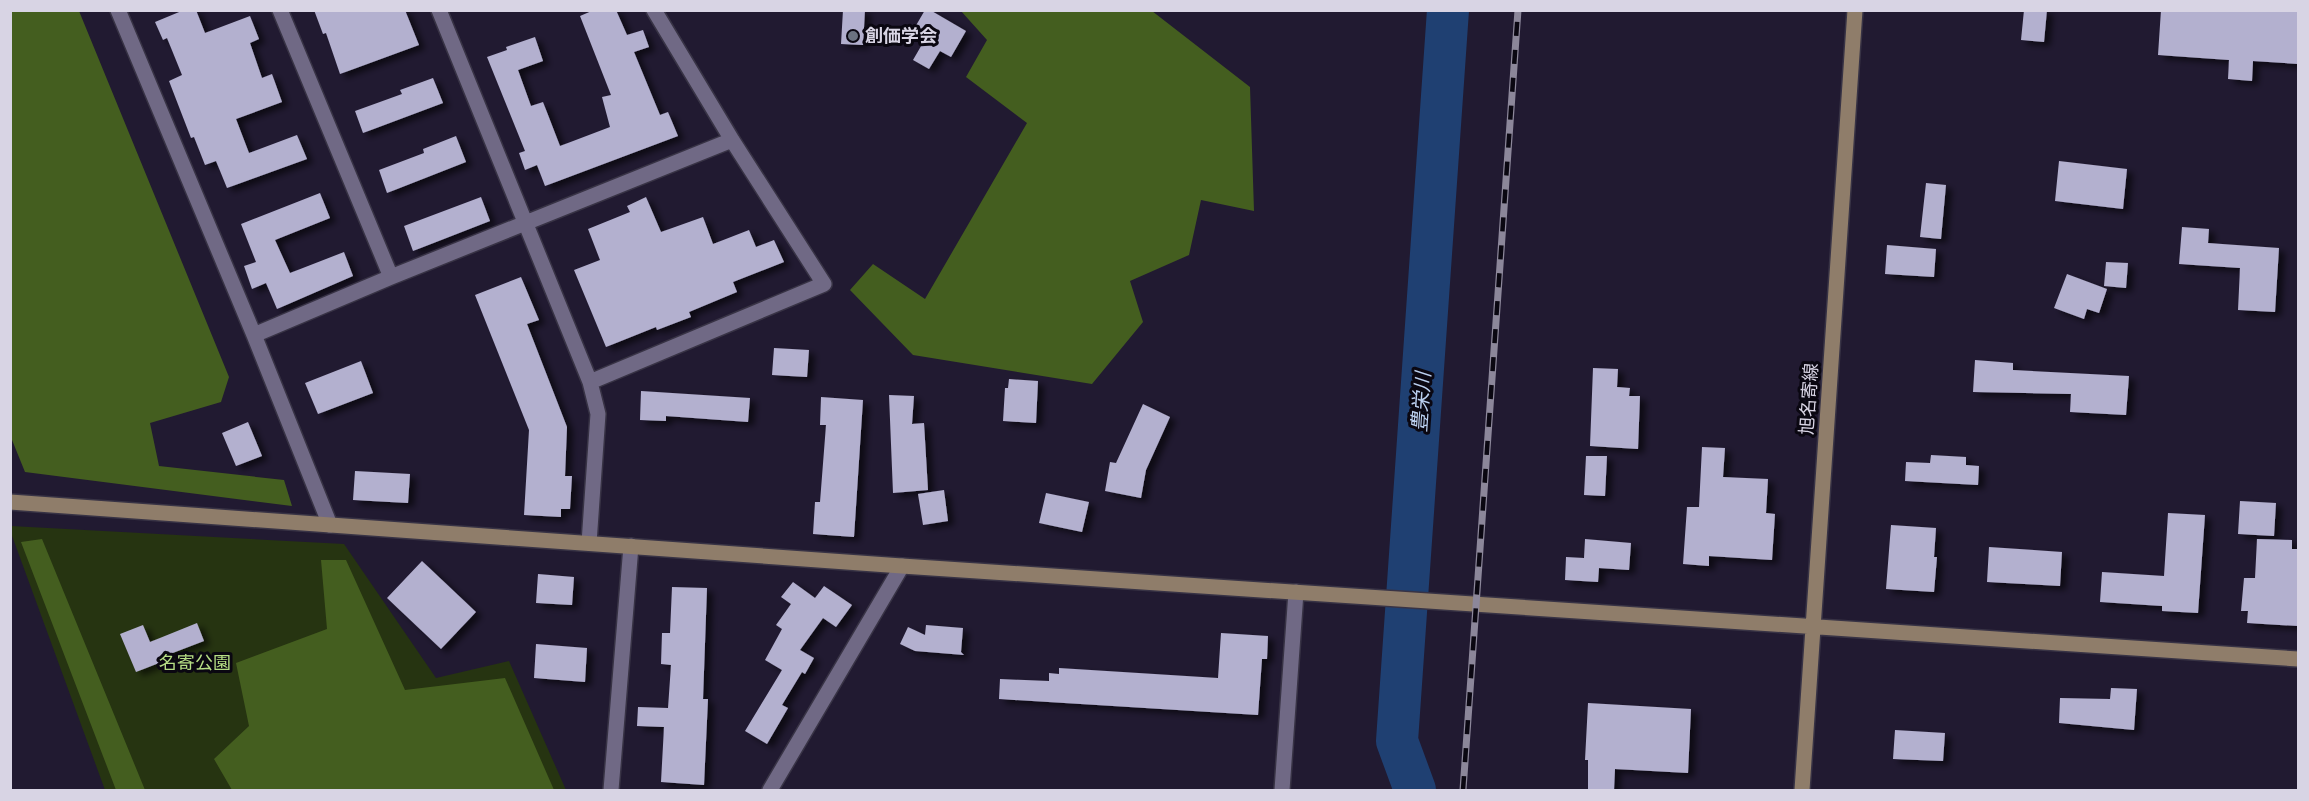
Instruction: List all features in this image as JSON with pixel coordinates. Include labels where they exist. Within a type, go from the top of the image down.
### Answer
[{"type":"street","points":[[118,10],[254,335],[330,525]]},
{"type":"street","points":[[280,10],[391,277]]},
{"type":"street","points":[[439,10],[590,382],[598,414],[589,543]]},
{"type":"street","points":[[590,382],[824,284],[732,140],[654,10]]},
{"type":"street","name":"旭名寄線","points":[[1802,790],[1855,10]]},
{"type":"street","points":[[254,335],[391,277],[732,140]]},
{"type":"street","points":[[10,502],[902,566],[2298,659]]},
{"type":"street","points":[[610,790],[630,546]]},
{"type":"street","points":[[770,790],[902,566]]},
{"type":"street","points":[[1282,790],[1296,592]]},
{"type":"green space","points":[[11,10],[79,11],[229,377],[221,402],[150,423],[159,466],[284,480],[292,506],[25,472],[10,435]]},
{"type":"green space","points":[[961,11],[1152,11],[1250,87],[1254,211],[1201,200],[1189,255],[1130,281],[1143,322],[1092,384],[913,355],[850,290],[873,264],[925,299],[1027,123],[966,77],[987,40]]},
{"type":"green space","name":"名寄公園","points":[[11,526],[344,544],[436,678],[509,661],[566,790],[105,790],[11,533]]},
{"type":"green space","points":[[42,539],[145,790],[116,790],[21,542]]},
{"type":"green space","points":[[321,560],[346,560],[405,690],[505,678],[554,790],[232,790],[214,759],[249,726],[236,663],[327,629]]},
{"type":"building","points":[[184,10],[196,10],[205,33],[250,16],[259,39],[250,43],[262,78],[272,74],[282,102],[236,119],[249,153],[297,135],[307,159],[227,188],[216,161],[205,165],[194,137],[191,138],[169,81],[182,75],[167,38],[163,40],[155,22]]},
{"type":"building","points":[[314,10],[405,10],[419,45],[340,74],[326,33],[323,34]]},
{"type":"building","points":[[594,10],[616,10],[627,35],[643,30],[649,47],[634,52],[660,115],[668,112],[678,136],[545,186],[537,165],[525,170],[519,153],[525,151],[487,57],[507,50],[506,47],[535,37],[543,61],[518,70],[531,106],[543,102],[560,146],[610,127],[602,97],[611,95],[580,16]]},
{"type":"building","name":"創価学会","points":[[843,10],[865,10],[863,45],[841,44]]},
{"type":"building","points":[[925,10],[930,10],[966,31],[951,57],[940,51],[929,69],[913,60],[924,41],[911,34]]},
{"type":"building","points":[[2024,10],[2047,10],[2044,42],[2021,40]]},
{"type":"building","points":[[2161,10],[2298,10],[2298,64],[2253,61],[2252,81],[2228,79],[2229,60],[2158,55]]},
{"type":"building","points":[[433,78],[443,103],[363,133],[355,111],[402,94],[400,90]]},
{"type":"building","points":[[456,136],[466,162],[387,193],[379,170],[424,153],[423,149]]},
{"type":"building","points":[[2059,161],[2127,169],[2123,209],[2055,201]]},
{"type":"building","points":[[1926,183],[1946,185],[1941,239],[1920,237]]},
{"type":"building","points":[[320,193],[330,218],[275,240],[290,273],[344,252],[353,276],[277,309],[266,283],[252,289],[244,266],[256,262],[241,224]]},
{"type":"building","points":[[481,197],[490,221],[413,251],[404,226]]},
{"type":"building","points":[[646,197],[661,232],[703,217],[713,244],[749,230],[756,247],[774,240],[784,262],[733,282],[737,292],[689,312],[691,317],[657,330],[656,327],[606,347],[574,270],[600,260],[588,229],[630,212],[627,206]]},
{"type":"building","points":[[2182,227],[2209,229],[2208,243],[2279,248],[2275,312],[2238,310],[2240,268],[2179,264]]},
{"type":"building","points":[[1887,245],[1936,249],[1934,277],[1885,274]]},
{"type":"building","points":[[2106,262],[2128,263],[2126,288],[2104,286]]},
{"type":"building","points":[[2067,274],[2107,289],[2099,313],[2087,309],[2084,319],[2054,308]]},
{"type":"building","points":[[521,277],[539,320],[527,324],[567,427],[565,476],[572,476],[570,509],[561,509],[561,517],[524,515],[529,430],[475,295]]},
{"type":"building","points":[[774,348],[809,350],[807,377],[772,375]]},
{"type":"building","points":[[1975,360],[2013,363],[2013,370],[2129,376],[2126,415],[2070,412],[2071,394],[1973,392]]},
{"type":"building","points":[[361,361],[373,393],[318,414],[305,383]]},
{"type":"building","points":[[1593,368],[1618,369],[1617,387],[1630,388],[1629,396],[1640,396],[1638,449],[1590,446]]},
{"type":"building","points":[[1009,379],[1038,381],[1036,423],[1003,421],[1005,388],[1008,388]]},
{"type":"building","points":[[641,391],[750,398],[748,422],[666,416],[666,421],[640,420]]},
{"type":"building","points":[[889,395],[914,396],[912,424],[924,423],[928,490],[893,493]]},
{"type":"building","points":[[821,397],[863,400],[854,537],[813,534],[815,502],[820,502],[826,425],[820,425]]},
{"type":"building","points":[[1143,404],[1170,417],[1146,470],[1141,498],[1105,491],[1110,462],[1116,463]]},
{"type":"building","points":[[248,422],[262,456],[236,466],[222,433]]},
{"type":"building","points":[[1702,447],[1725,448],[1723,477],[1768,479],[1766,513],[1775,514],[1772,560],[1709,556],[1709,566],[1683,564],[1687,507],[1699,507]]},
{"type":"building","points":[[1931,455],[1966,457],[1966,465],[1979,466],[1978,485],[1905,481],[1906,462],[1930,463]]},
{"type":"building","points":[[1586,456],[1607,456],[1605,496],[1584,495]]},
{"type":"building","points":[[355,471],[410,474],[408,503],[353,500]]},
{"type":"building","points":[[944,490],[948,521],[923,525],[918,494]]},
{"type":"building","points":[[1046,493],[1089,502],[1082,532],[1039,523]]},
{"type":"building","points":[[2240,501],[2276,503],[2274,536],[2238,534]]},
{"type":"building","points":[[2168,513],[2205,515],[2198,613],[2162,611],[2162,606],[2100,602],[2102,572],[2164,576]]},
{"type":"building","points":[[1891,525],[1936,528],[1934,557],[1937,557],[1934,592],[1886,589]]},
{"type":"building","points":[[1585,539],[1631,543],[1629,570],[1599,568],[1598,582],[1565,580],[1566,557],[1584,558]]},
{"type":"building","points":[[2257,539],[2292,540],[2292,549],[2298,549],[2298,626],[2247,623],[2248,611],[2241,611],[2244,578],[2255,578]]},
{"type":"building","points":[[1989,547],[2062,552],[2060,586],[1987,582]]},
{"type":"building","points":[[422,561],[476,612],[441,649],[387,598]]},
{"type":"building","points":[[538,574],[574,577],[572,605],[536,603]]},
{"type":"building","points":[[793,582],[815,598],[824,586],[852,605],[836,627],[823,618],[800,650],[814,658],[805,674],[802,672],[782,705],[788,708],[767,744],[745,731],[782,670],[765,660],[782,629],[776,625],[791,604],[781,597]]},
{"type":"building","points":[[672,587],[707,588],[703,699],[708,699],[704,785],[661,782],[664,727],[637,726],[638,707],[668,708],[671,665],[661,664],[662,633],[670,633]]},
{"type":"building","points":[[197,623],[204,641],[157,659],[159,663],[136,672],[120,634],[143,625],[150,642]]},
{"type":"building","points":[[926,625],[963,628],[961,652],[964,655],[915,651],[900,644],[908,627],[925,635]]},
{"type":"building","points":[[1221,633],[1268,636],[1267,659],[1262,659],[1258,715],[999,699],[1000,679],[1049,681],[1049,673],[1059,674],[1059,668],[1218,678]]},
{"type":"building","points":[[536,644],[587,648],[585,682],[534,678]]},
{"type":"building","points":[[2111,688],[2137,689],[2134,730],[2059,723],[2060,698],[2110,699]]},
{"type":"building","points":[[1588,703],[1691,709],[1688,773],[1615,769],[1614,790],[1588,789],[1588,760],[1585,760]]},
{"type":"building","points":[[1895,730],[1945,733],[1943,761],[1893,759]]},
{"type":"waterway","name":"豊栄川","points":[[1415,790],[1397,741],[1448,10]]},
{"type":"railway","points":[[1463,790],[1518,10]]},
{"type":"place","name":"創価学会","points":[[853,36]]}]
